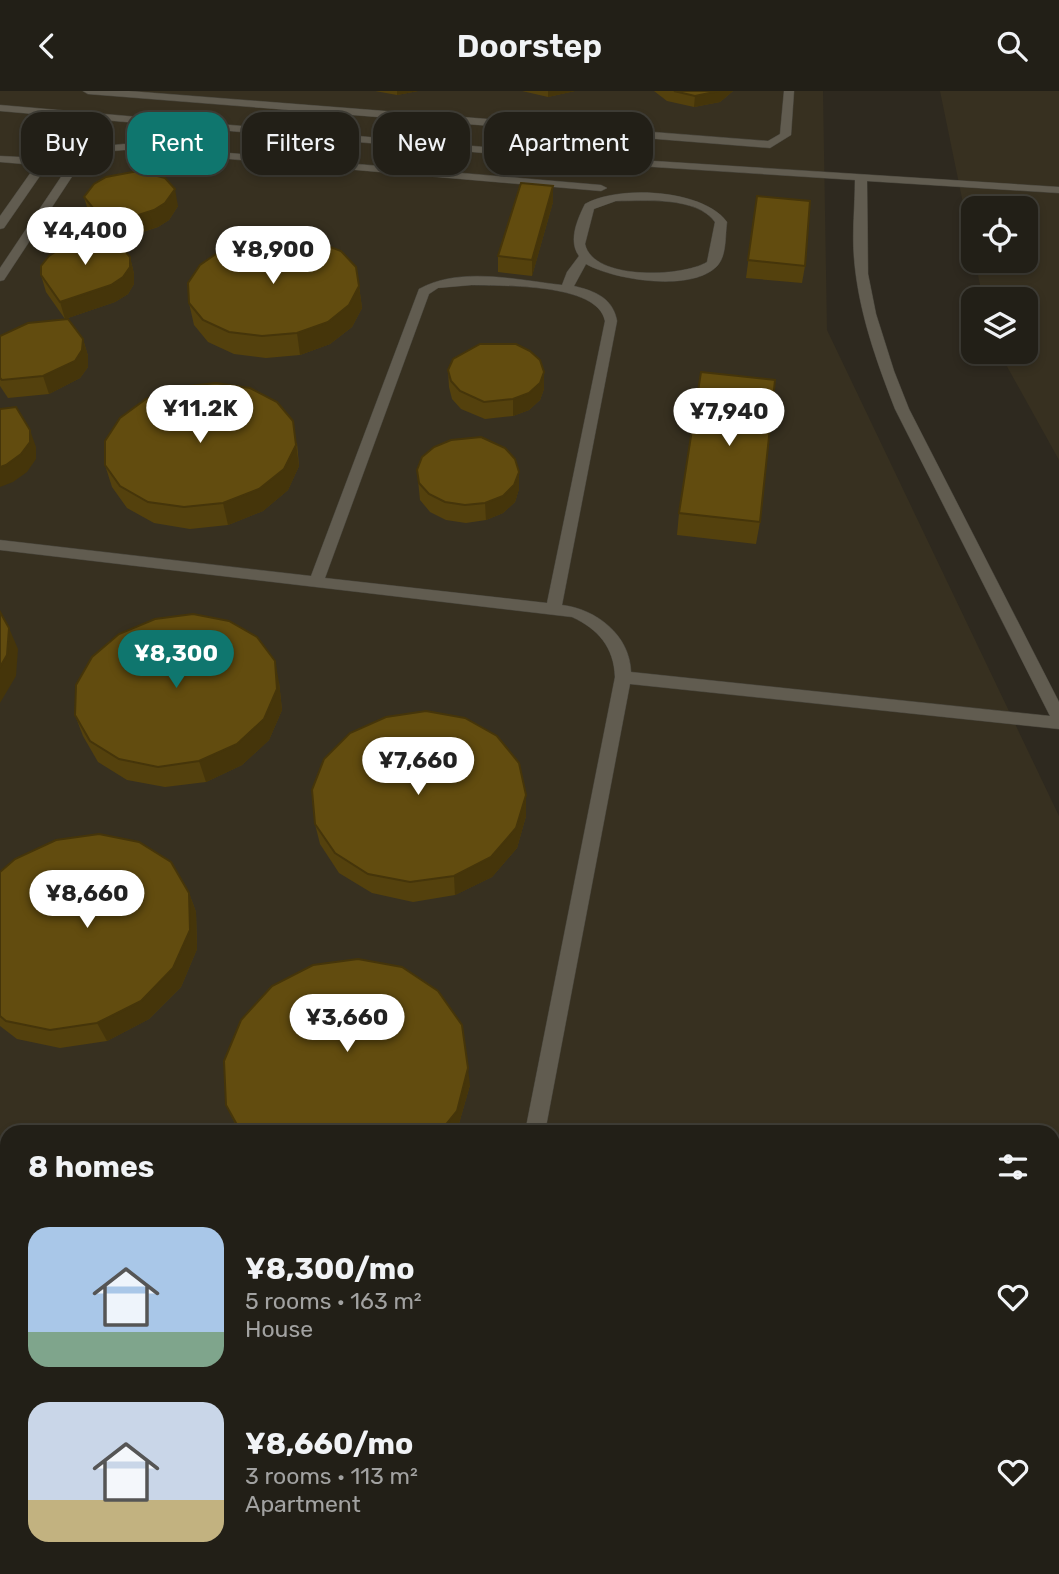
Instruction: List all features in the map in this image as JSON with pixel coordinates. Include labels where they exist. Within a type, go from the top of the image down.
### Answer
[{"type":"lane","points":[[88,91],[770,145],[785,135],[789,91]]},
{"type":"lane","points":[[0,108],[51,112]]},
{"type":"lane","points":[[113,118],[484,160]]},
{"type":"lane","points":[[0,277],[77,161],[91,151],[102,148],[124,147],[484,167]]},
{"type":"lane","points":[[0,159],[21,160]]},
{"type":"lane","points":[[0,225],[34,175]]},
{"type":"lane","points":[[596,201],[627,197],[702,205],[719,216],[721,222],[716,258],[697,274],[677,278],[604,270],[585,257],[579,243],[589,207],[596,201],[604,175]]},
{"type":"lane","points":[[653,175],[861,179],[1059,190]]},
{"type":"lane","points":[[861,179],[860,255],[868,310],[881,356],[902,409],[1059,720]]},
{"type":"lane","points":[[567,289],[573,272],[585,257]]},
{"type":"lane","points":[[316,582],[423,292],[435,283],[455,280],[567,289],[596,297],[610,312],[611,321],[553,610]]},
{"type":"lane","points":[[0,545],[553,610],[589,618],[604,630],[624,659],[623,677],[536,1125]]},
{"type":"lane","points":[[623,677],[1059,720]]},
{"type":"shaded area","points":[[0,91],[823,91],[827,330],[1059,816],[1059,1125],[0,1125]]},
{"type":"shaded area","points":[[940,91],[1059,91],[1059,460],[1006,364],[1038,364],[1038,287],[980,287],[978,273],[1038,273],[1038,196],[962,196]]},
{"type":"building","points":[[674,91],[719,91],[695,96]]},
{"type":"building","points":[[127,173],[153,175],[165,178],[175,189],[165,203],[154,210],[107,225],[84,197],[94,184],[106,177]]},
{"type":"building","points":[[521,183],[553,186],[532,260],[498,256]]},
{"type":"building","points":[[757,196],[810,201],[805,266],[748,260]]},
{"type":"building","points":[[109,232],[130,257],[130,267],[123,277],[111,285],[60,302],[41,275],[41,266],[61,248]]},
{"type":"building","points":[[285,236],[315,241],[341,251],[356,267],[359,286],[349,305],[328,322],[297,333],[262,336],[229,332],[203,320],[189,303],[188,283],[200,265],[223,249],[252,240]]},
{"type":"building","points":[[68,319],[83,339],[82,350],[75,361],[43,376],[0,378],[0,336],[28,323]]},
{"type":"building","points":[[480,344],[516,344],[530,351],[540,360],[544,372],[540,383],[529,393],[513,399],[484,402],[460,391],[451,381],[448,370],[453,359]]},
{"type":"building","points":[[701,372],[775,380],[760,522],[679,513]]},
{"type":"building","points":[[216,383],[250,388],[277,402],[293,421],[296,445],[284,469],[259,489],[223,503],[184,507],[148,502],[120,486],[105,465],[105,441],[120,418],[146,399],[179,387]]},
{"type":"building","points":[[16,407],[30,430],[30,442],[21,454],[0,467],[0,409]]},
{"type":"building","points":[[481,437],[505,448],[515,459],[519,472],[514,485],[503,496],[485,503],[465,505],[445,502],[429,494],[419,483],[417,470],[422,457],[434,447],[451,440]]},
{"type":"building","points":[[0,612],[9,628],[7,655],[0,667]]},
{"type":"building","points":[[193,614],[229,621],[257,637],[275,661],[277,689],[264,719],[237,744],[199,761],[158,767],[119,759],[90,741],[75,715],[76,685],[92,657],[119,634],[155,619]]},
{"type":"building","points":[[426,711],[465,718],[497,736],[519,763],[526,795],[516,828],[491,857],[454,876],[410,882],[368,874],[335,853],[315,824],[312,790],[324,759],[350,733],[386,717]]},
{"type":"building","points":[[99,834],[139,842],[171,862],[189,893],[190,930],[173,968],[141,1001],[97,1023],[50,1030],[6,1021],[0,1016],[0,872],[15,859],[56,840]]},
{"type":"building","points":[[358,959],[402,967],[438,991],[462,1025],[468,1068],[457,1111],[446,1125],[237,1125],[226,1105],[224,1061],[241,1020],[272,986],[313,965]]}]
